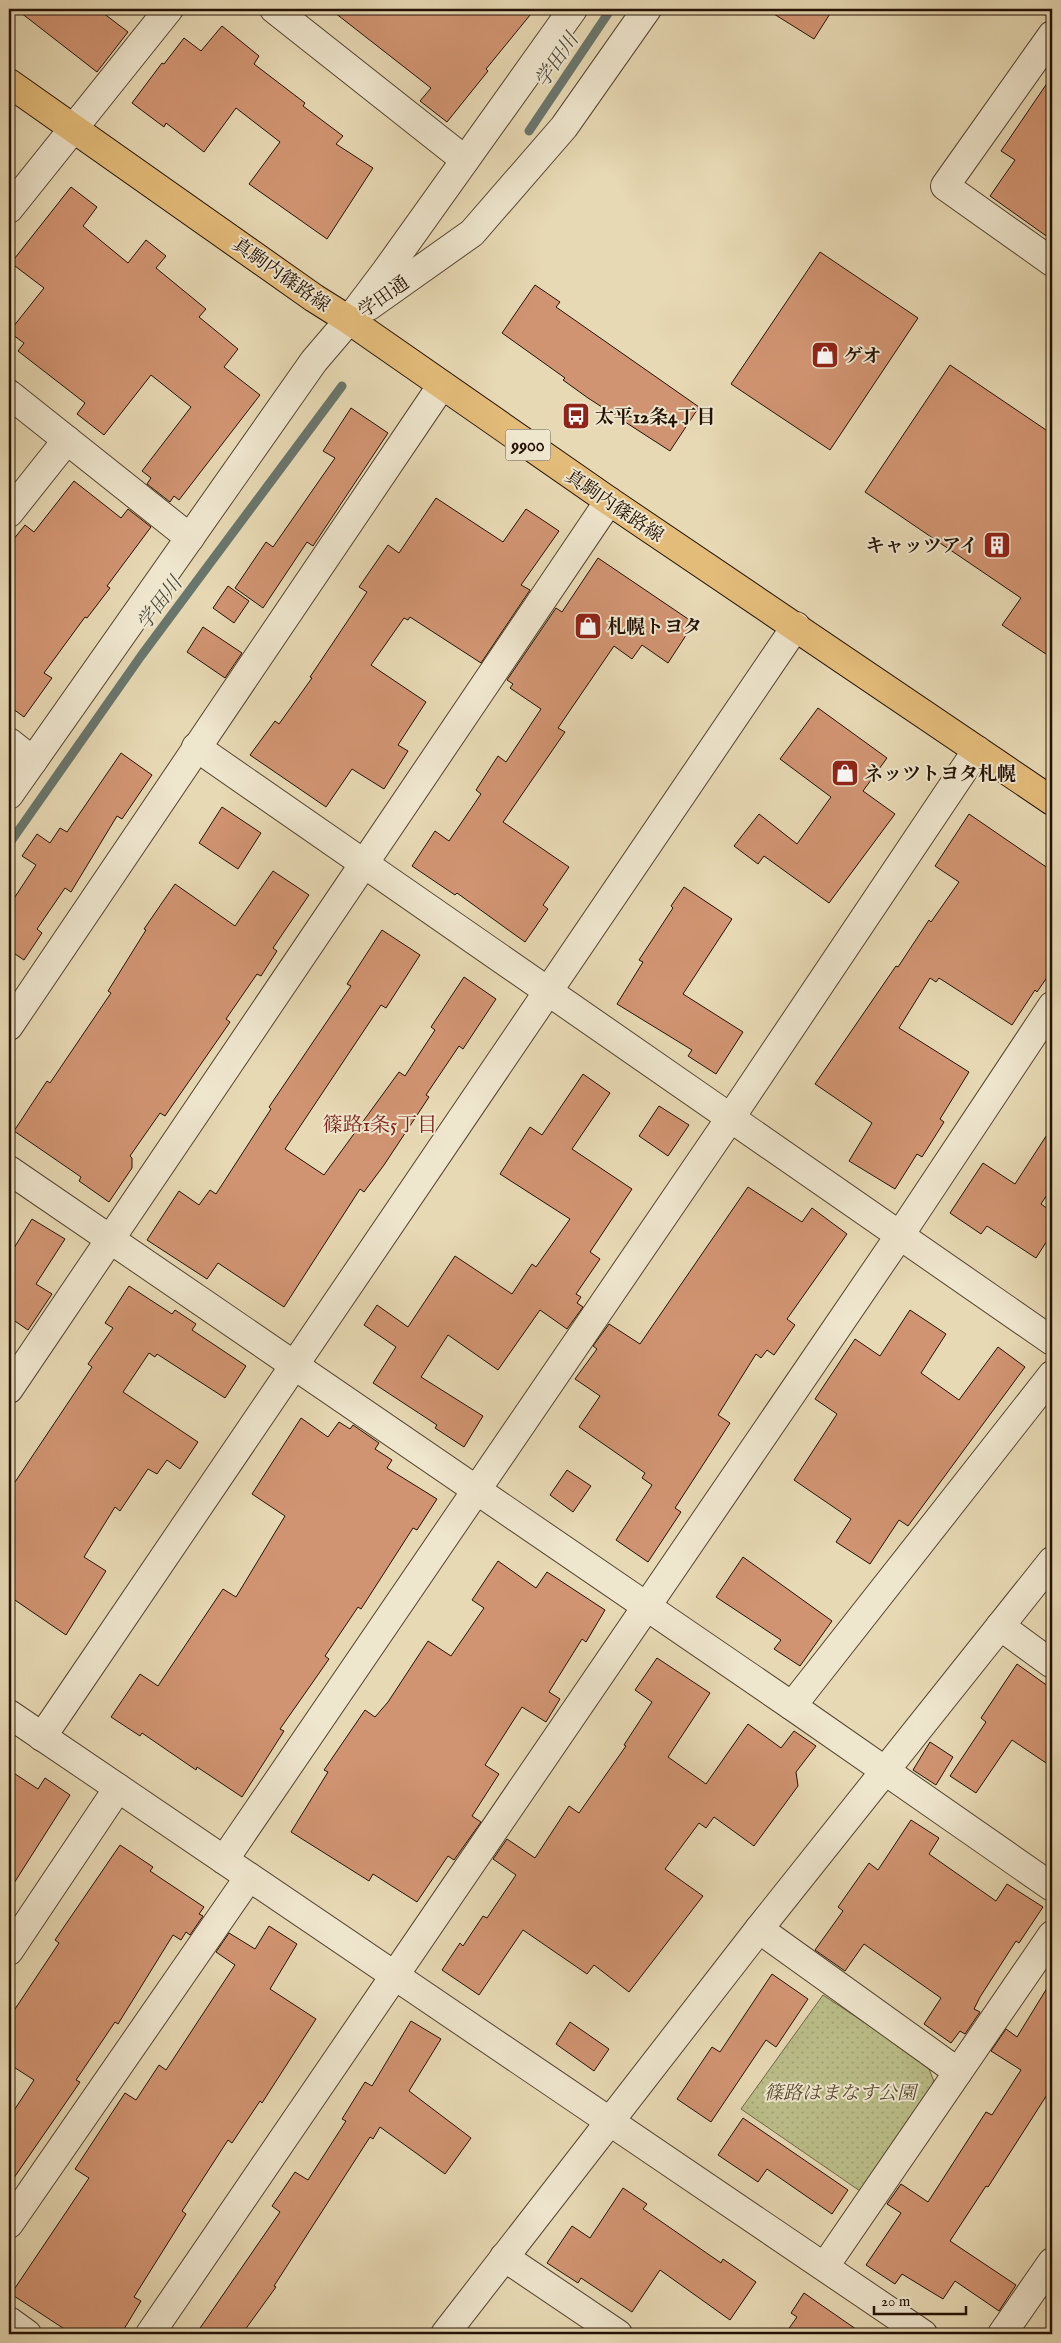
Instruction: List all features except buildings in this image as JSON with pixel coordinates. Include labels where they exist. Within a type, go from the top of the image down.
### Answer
[{"type":"main road","name":"真駒内篠路線","points":[[9,83],[609,502],[796,626],[1052,801]]},
{"type":"street","points":[[9,209],[169,9]]},
{"type":"street","points":[[274,9],[465,160]]},
{"type":"street","name":"学田通","points":[[349,320],[573,9]]},
{"type":"street","name":"学田通","points":[[349,320],[472,233],[564,127],[647,9]]},
{"type":"street","points":[[1052,35],[945,186],[1052,262]]},
{"type":"street","points":[[9,795],[314,361],[349,320]]},
{"type":"street","points":[[9,1026],[442,385]]},
{"type":"street","points":[[9,394],[190,538]]},
{"type":"street","points":[[9,513],[67,440]]},
{"type":"street","points":[[9,1389],[109,1238],[609,502]]},
{"type":"street","points":[[42,1737],[796,626]]},
{"type":"street","points":[[9,742],[33,761]]},
{"type":"street","points":[[196,747],[1052,1341]]},
{"type":"street","points":[[224,1860],[478,1490],[977,750]]},
{"type":"street","points":[[150,2334],[900,1235],[1052,1006]]},
{"type":"street","points":[[9,1170],[886,1770],[1052,1886]]},
{"type":"street","points":[[792,1706],[1052,1375]]},
{"type":"street","points":[[445,2334],[760,1929],[1052,1561]]},
{"type":"street","points":[[1000,1626],[1052,1664]]},
{"type":"street","points":[[9,1714],[923,2334]]},
{"type":"street","points":[[9,1951],[118,1788]]},
{"type":"street","points":[[9,2224],[249,1877]]},
{"type":"street","points":[[760,1929],[958,2072]]},
{"type":"street","points":[[825,2266],[1052,1934]]},
{"type":"street","points":[[504,2257],[618,2334]]},
{"type":"street","points":[[1002,2334],[1052,2262]]},
{"type":"street","points":[[9,2321],[26,2334]]},
{"type":"green space","name":"篠路はまなす公園","points":[[823,1995],[927,2064],[935,2084],[860,2191],[741,2109]]},
{"type":"waterway","name":"学田川","points":[[529,131],[611,9]]},
{"type":"waterway","name":"学田川","points":[[9,844],[141,656],[342,386]]},
{"type":"place","name":"ゲオ","points":[[825,355]]},
{"type":"place","name":"太平12条4丁目","points":[[576,416]]},
{"type":"place","name":"キャッツアイ","points":[[997,545]]},
{"type":"place","name":"札幌トヨタ","points":[[588,626]]},
{"type":"place","name":"ネッツトヨタ札幌","points":[[845,773]]},
{"type":"district","name":"篠路1条5丁目","points":[[380,1124]]}]
